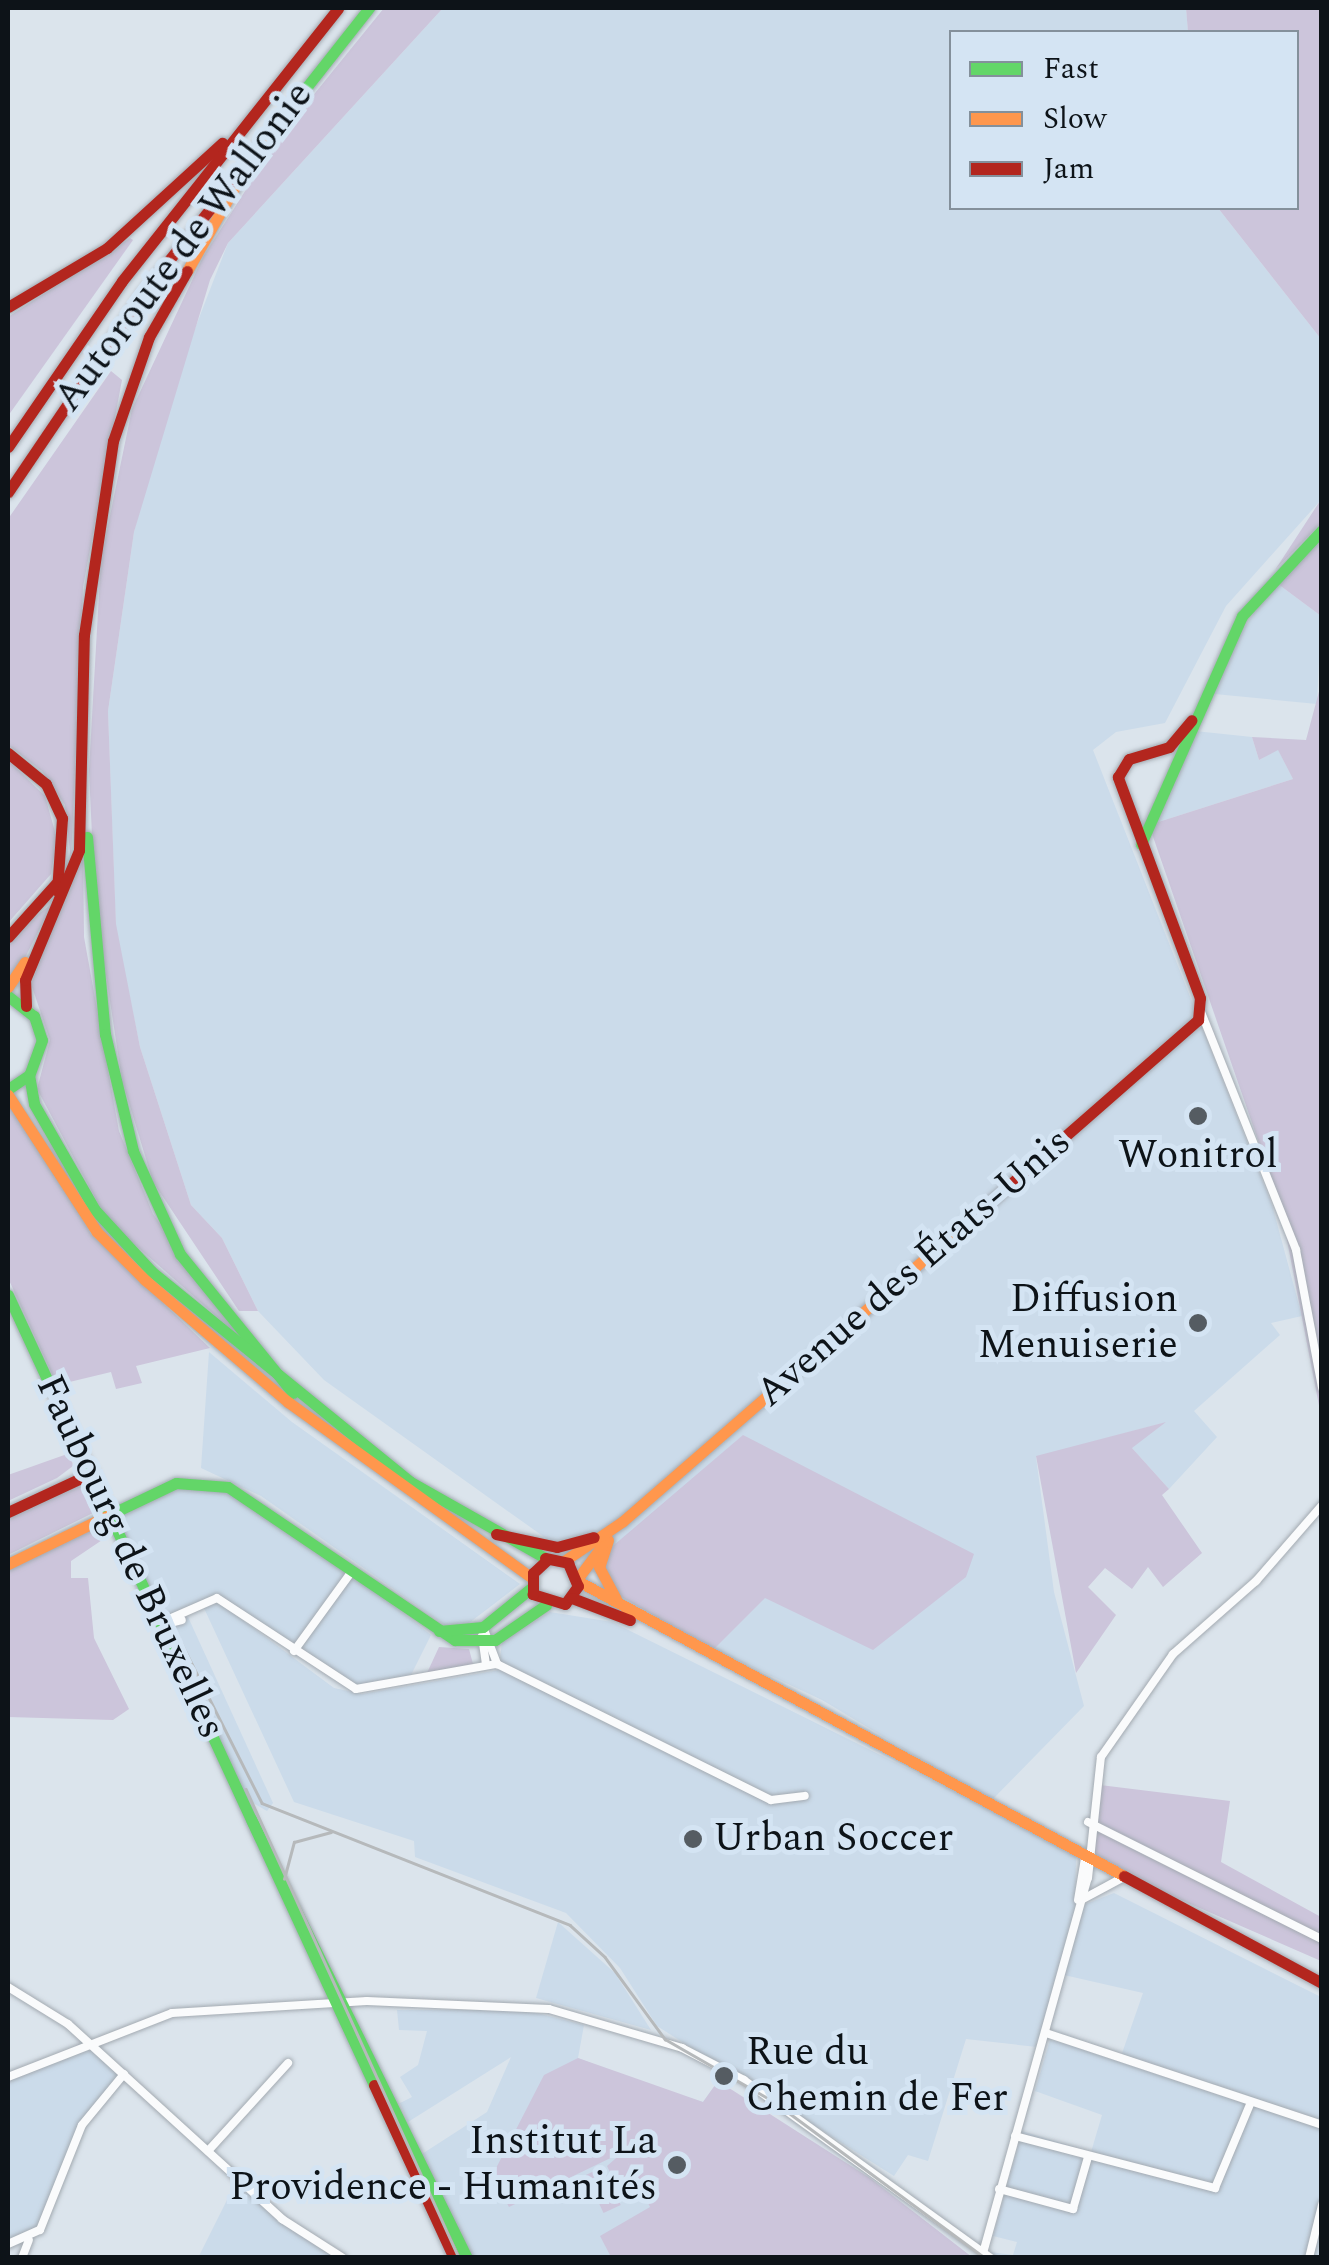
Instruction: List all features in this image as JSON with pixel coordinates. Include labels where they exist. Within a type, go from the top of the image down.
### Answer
[{"type":"main road","name":"Autoroute de Wallonie","points":[[8,447],[234,135],[338,8]]},
{"type":"main road","name":"Autoroute de Wallonie","points":[[8,492],[263,137],[369,8]]},
{"type":"main road","points":[[8,307],[107,248],[234,135]]},
{"type":"main road","points":[[263,137],[149,336],[113,441],[89,573],[82,798],[74,870],[28,972],[26,1006],[42,1040],[29,1075],[8,1092],[97,1232],[145,1280],[288,1402],[531,1583],[546,1605]]},
{"type":"main road","points":[[1141,844],[1155,798],[1242,616],[1322,530]]},
{"type":"main road","points":[[1192,720],[1147,756],[1120,770],[1141,844],[1202,1012]]},
{"type":"main road","points":[[8,753],[56,802],[66,843],[62,876],[8,987]]},
{"type":"main road","points":[[1147,756],[1164,780]]},
{"type":"main road","points":[[1126,796],[1155,798]]},
{"type":"main road","points":[[82,798],[105,1034],[133,1151],[180,1254],[293,1394]]},
{"type":"main road","points":[[8,937],[62,876]]},
{"type":"main road","points":[[8,996],[26,1006]]},
{"type":"main road","name":"Avenue des États-Unis","points":[[564,1561],[623,1521],[1202,1012]]},
{"type":"main road","points":[[29,1075],[39,1114],[105,1225],[293,1394],[494,1534],[546,1561],[564,1561],[578,1580],[641,1622],[1322,1983]]},
{"type":"main road","name":"Faubourg de Bruxelles","points":[[8,1295],[111,1514],[171,1626],[251,1819],[467,2258]]},
{"type":"main road","points":[[8,1512],[92,1473]]},
{"type":"main road","points":[[8,1564],[176,1483],[212,1482],[246,1496],[350,1574],[435,1631],[488,1641],[546,1605],[572,1598],[641,1622]]},
{"type":"main road","points":[[494,1534],[556,1547],[603,1538],[601,1576],[641,1622]]},
{"type":"main road","name":"Avenue des États-Unis","points":[[578,1580],[603,1538]]},
{"type":"main road","points":[[435,1631],[483,1627],[531,1583],[546,1561]]},
{"type":"main road","points":[[572,1598],[578,1580]]},
{"type":"main road","name":"Faubourg de Bruxelles","points":[[342,2006],[454,2258]]},
{"type":"street","points":[[1202,1012],[1296,1250],[1319,1355],[1322,1388]]},
{"type":"street","points":[[8,2077],[82,2041],[172,2013],[499,2002],[682,2048],[777,2100],[985,2256],[999,2189],[1046,2033],[1078,1907],[1101,1757],[1161,1668],[1322,1506]]},
{"type":"street","points":[[294,1652],[350,1574]]},
{"type":"street","points":[[171,1626],[218,1598],[294,1652],[356,1689],[497,1664],[771,1800],[804,1796]]},
{"type":"street","points":[[483,1627],[497,1664]]},
{"type":"street","points":[[486,1664],[488,1641]]},
{"type":"street","points":[[1088,1822],[1322,1939]]},
{"type":"street","points":[[1078,1907],[1091,1890],[1122,1878]]},
{"type":"street","points":[[8,1988],[124,2074],[282,2219],[342,2258]]},
{"type":"street","points":[[1046,2033],[1322,2126]]},
{"type":"street","points":[[208,2151],[288,2063]]},
{"type":"street","points":[[22,2258],[82,2126],[124,2074]]},
{"type":"street","points":[[1015,2136],[1215,2188],[1252,2102]]},
{"type":"street","points":[[999,2189],[1073,2209],[1088,2156]]},
{"type":"street","points":[[1309,2258],[1322,2205]]},
{"type":"street","points":[[8,2244],[29,2240]]},
{"type":"shaded area","points":[[384,8],[443,8],[228,243],[210,280],[134,532],[108,711],[116,924],[140,1047],[191,1205],[222,1238],[258,1311],[239,1311],[153,1182],[122,1080],[95,903],[89,770],[101,559],[132,409],[203,257],[281,135]]},
{"type":"shaded area","points":[[443,8],[1186,8],[1188,30],[949,30],[949,210],[1220,210],[1321,339],[1320,501],[1226,606],[1165,723],[1116,732],[1093,750],[1272,1205],[1302,1316],[1271,1323],[1280,1335],[1194,1411],[1217,1437],[1169,1489],[1131,1447],[1163,1423],[1036,1457],[1054,1592],[1084,1706],[991,1801],[822,1700],[676,1631],[324,1380],[258,1311],[222,1238],[191,1205],[140,1047],[116,930],[108,711],[134,532],[167,401],[228,243]]},
{"type":"shaded area","points":[[1186,8],[1321,8],[1321,339],[1220,210],[1299,210],[1299,30],[1188,30]]},
{"type":"shaded area","points":[[130,238],[133,240],[8,416],[8,317]]},
{"type":"shaded area","points":[[111,371],[122,380],[83,587],[71,861],[65,805],[42,771],[8,745],[8,519]]},
{"type":"shaded area","points":[[1320,501],[1321,523],[1275,570]]},
{"type":"shaded area","points":[[1321,530],[1321,616],[1274,581]]},
{"type":"shaded area","points":[[1274,581],[1321,616],[1317,704],[1204,693]]},
{"type":"shaded area","points":[[1321,684],[1321,1416],[1280,1204],[1149,825],[1293,779],[1278,750],[1259,760],[1252,737],[1306,740]]},
{"type":"shaded area","points":[[1195,731],[1252,737],[1259,760],[1278,749],[1293,779],[1149,825]]},
{"type":"shaded area","points":[[8,760],[45,796],[57,839],[51,874],[8,923]]},
{"type":"shaded area","points":[[83,845],[84,937],[119,1131],[153,1214],[240,1337],[107,1220],[37,1089],[50,1040],[31,984]]},
{"type":"shaded area","points":[[53,903],[12,983],[8,983],[8,937]]},
{"type":"shaded area","points":[[8,1106],[23,1116],[91,1234],[210,1348],[136,1366],[142,1383],[116,1389],[111,1372],[57,1385],[8,1278]]},
{"type":"shaded area","points":[[209,1352],[292,1422],[520,1584],[469,1623],[445,1625],[261,1496],[201,1468]]},
{"type":"shaded area","points":[[1166,1422],[1132,1448],[1169,1489],[1162,1495],[1202,1553],[1163,1587],[1148,1567],[1132,1589],[1105,1568],[1088,1587],[1116,1615],[1076,1673],[1036,1456]]},
{"type":"shaded area","points":[[743,1435],[974,1554],[966,1577],[873,1650],[765,1598],[713,1650],[608,1589],[600,1557]]},
{"type":"shaded area","points":[[70,1453],[73,1466],[8,1501],[8,1475]]},
{"type":"shaded area","points":[[206,1482],[266,1505],[431,1635],[406,1685],[362,1689],[237,1616],[334,1688],[362,1694],[499,1670],[502,1641],[550,1612],[612,1622],[1076,1852],[1075,1918],[1078,1907],[1114,1893],[1321,1997],[1321,2257],[1000,2258],[990,2252],[1013,2255],[1017,2242],[993,2236],[1022,2131],[1091,2152],[1102,2115],[1035,2091],[1050,2040],[1120,2059],[1143,1993],[1064,1975],[1069,1943],[1037,2047],[966,2039],[928,2161],[908,2155],[894,2176],[657,2026],[620,1968],[566,1913],[415,1857],[414,1841],[294,1802],[203,1606],[160,1622],[112,1520],[157,1490]]},
{"type":"shaded area","points":[[76,1485],[92,1492],[93,1513],[8,1555],[8,1516]]},
{"type":"shaded area","points":[[102,1518],[111,1534],[71,1561],[71,1578],[88,1578],[94,1638],[129,1709],[113,1720],[8,1717],[8,1564]]},
{"type":"shaded area","points":[[188,1617],[273,1803],[267,1811],[246,1799],[171,1625]]},
{"type":"shaded area","points":[[439,1647],[469,1649],[473,1664],[427,1673]]},
{"type":"shaded area","points":[[1100,1785],[1230,1801],[1221,1862],[1321,1917],[1321,1961],[1085,1858]]},
{"type":"shaded area","points":[[558,1922],[615,1973],[651,2030],[536,1998]]},
{"type":"shaded area","name":"Institut La Providence - Humanités","points":[[397,2010],[525,2010],[584,2025],[578,2058],[641,2083],[703,2102],[718,2081],[913,2258],[468,2257],[422,2154],[487,2112],[511,2057],[408,2122],[400,2103],[412,2097],[400,2077],[418,2065],[427,2031],[399,2030]]},
{"type":"shaded area","points":[[83,2042],[124,2074],[82,2126],[43,2223],[8,2245],[8,2081]]},
{"type":"shaded area","name":"Institut La Providence - Humanités","points":[[578,2058],[703,2102],[718,2081],[870,2178],[972,2257],[611,2257],[600,2236],[650,2207],[627,2161],[642,2194],[625,2203],[607,2166],[623,2152],[509,2207],[492,2176],[544,2075]]},
{"type":"shaded area","points":[[603,2167],[621,2205],[604,2213],[586,2175]]},
{"type":"shaded area","points":[[236,2182],[290,2224],[337,2258],[198,2258]]},
{"type":"tram line","points":[[173,1626],[262,1803],[570,1925],[605,1957],[665,2039],[773,2101],[985,2258]]},
{"type":"tram line","points":[[246,1789],[459,2258]]},
{"type":"tram line","points":[[284,1879],[294,1842],[331,1832]]},
{"type":"traffic: fast","points":[[249,160],[369,8]]},
{"type":"traffic: fast","points":[[1141,844],[1242,616],[1322,530]]},
{"type":"traffic: fast","points":[[87,837],[105,1034],[133,1151],[180,1254],[293,1393]]},
{"type":"traffic: fast","points":[[8,996],[34,1016],[42,1040],[29,1075],[8,1089]]},
{"type":"traffic: fast","points":[[29,1075],[34,1104],[95,1210],[151,1271],[409,1481],[545,1558]]},
{"type":"traffic: fast","points":[[8,1295],[374,2085]]},
{"type":"traffic: fast","points":[[111,1514],[176,1483],[228,1487],[455,1640],[495,1640],[546,1605]]},
{"type":"traffic: fast","points":[[439,1631],[483,1627],[531,1588]]},
{"type":"traffic: fast","points":[[251,1819],[467,2258]]},
{"type":"traffic: slow","points":[[187,271],[263,137]]},
{"type":"traffic: slow","points":[[8,987],[25,962]]},
{"type":"traffic: slow","points":[[8,1095],[97,1232],[145,1280],[288,1402],[531,1577]]},
{"type":"traffic: slow","points":[[564,1561],[623,1521],[974,1216]]},
{"type":"traffic: slow","points":[[8,1564],[111,1514]]},
{"type":"traffic: slow","points":[[608,1540],[599,1567],[616,1599]]},
{"type":"traffic: slow","points":[[578,1578],[601,1547]]},
{"type":"traffic: slow","points":[[578,1581],[1124,1876]]},
{"type":"traffic: jam","points":[[8,447],[122,281],[338,8]]},
{"type":"traffic: jam","points":[[8,307],[107,248],[222,143]]},
{"type":"traffic: jam","points":[[8,492],[142,294],[249,160]]},
{"type":"traffic: jam","points":[[26,1006],[25,980],[79,850],[84,635],[113,441],[149,337],[187,271]]},
{"type":"traffic: jam","points":[[974,1216],[1198,1020],[1200,998],[1118,777],[1129,759],[1169,747],[1192,720]]},
{"type":"traffic: jam","points":[[8,753],[46,784],[62,818],[57,891]]},
{"type":"traffic: jam","points":[[8,937],[60,879]]},
{"type":"traffic: jam","points":[[8,1512],[92,1473]]},
{"type":"traffic: jam","points":[[496,1534],[557,1547],[594,1537]]},
{"type":"traffic: jam","points":[[545,1558],[568,1563],[578,1586],[565,1604],[533,1594],[533,1573],[546,1561]]},
{"type":"traffic: jam","points":[[572,1598],[630,1620]]},
{"type":"traffic: jam","points":[[1124,1876],[1322,1983]]},
{"type":"traffic: jam","points":[[374,2085],[454,2258]]},
{"type":"place","name":"Wonitrol","points":[[1198,1116]]},
{"type":"place","name":"Diffusion Menuiserie","points":[[1198,1323]]},
{"type":"place","name":"Urban Soccer","points":[[693,1839]]},
{"type":"place","name":"Rue du Chemin de Fer","points":[[724,2076]]},
{"type":"place","name":"Institut La Providence - Humanités","points":[[677,2165]]}]
